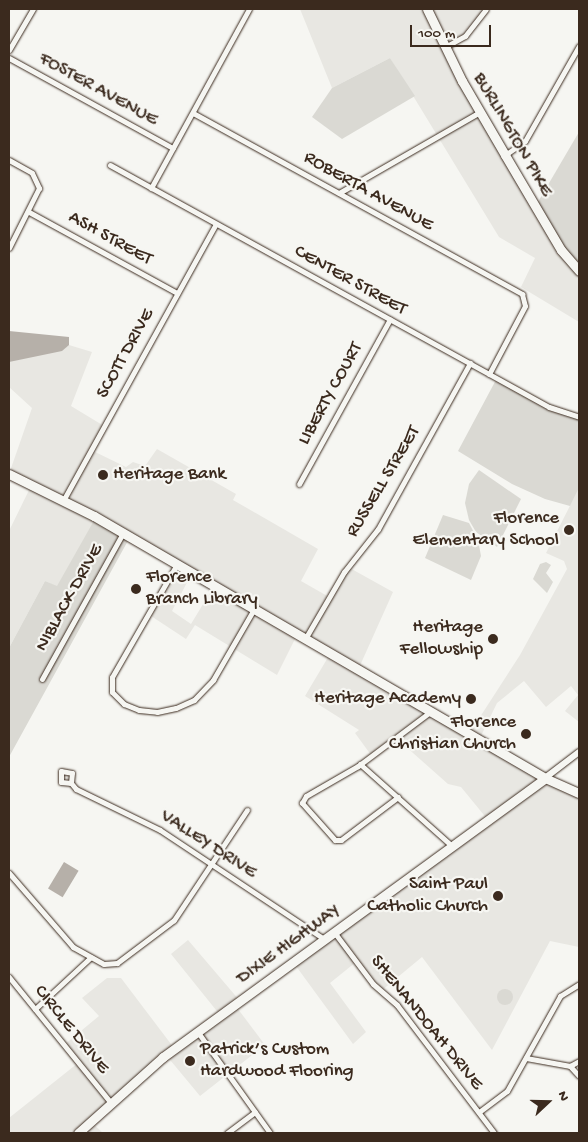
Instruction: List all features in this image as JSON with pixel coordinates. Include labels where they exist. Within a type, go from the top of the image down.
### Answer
[{"type":"main road","name":"BURLINGTON PIKE","points":[[427,9],[444,48],[480,112],[561,250],[579,271]]},
{"type":"main road","points":[[9,474],[64,499],[545,778],[579,793]]},
{"type":"main road","name":"DIXIE HIGHWAY","points":[[78,1133],[111,1103],[197,1032],[545,778]]},
{"type":"street","points":[[9,50],[32,9]]},
{"type":"street","points":[[151,188],[249,9]]},
{"type":"street","points":[[444,48],[466,36],[486,9]]},
{"type":"street","points":[[505,155],[524,141],[579,46]]},
{"type":"street","name":"FOSTER AVENUE","points":[[9,58],[173,148]]},
{"type":"street","points":[[339,194],[480,112]]},
{"type":"street","name":"ROBERTA AVENUE","points":[[193,113],[522,294],[526,300],[525,306],[489,374]]},
{"type":"street","points":[[9,160],[37,180],[39,192],[9,248]]},
{"type":"street","name":"CENTER STREET","points":[[110,165],[549,407],[579,417]]},
{"type":"street","name":"ASH STREET","points":[[29,212],[177,293]]},
{"type":"street","name":"SCOTT DRIVE","points":[[64,499],[216,224]]},
{"type":"street","name":"LIBERTY COURT","points":[[299,484],[390,319]]},
{"type":"street","name":"RUSSELL STREET","points":[[305,639],[344,572],[378,529],[470,363]]},
{"type":"street","name":"NIBLACK DRIVE","points":[[42,678],[123,533]]},
{"type":"street","points":[[177,564],[112,677],[112,692],[124,704],[157,712],[176,708],[194,700],[213,680],[254,609]]},
{"type":"street","points":[[398,797],[341,840],[335,840],[302,803],[306,796],[360,764],[430,712]]},
{"type":"street","points":[[545,778],[579,752]]},
{"type":"street","points":[[360,764],[452,847]]},
{"type":"street","name":"VALLEY DRIVE","points":[[70,784],[160,830],[324,940]]},
{"type":"street","points":[[9,873],[68,943],[91,957],[108,964],[127,958],[174,920],[247,810]]},
{"type":"street","name":"SHENANDOAH DRIVE","points":[[334,932],[373,984],[397,1005],[494,1133]]},
{"type":"street","points":[[35,1009],[91,957]]},
{"type":"street","name":"CIRCLE DRIVE","points":[[9,977],[111,1103]]},
{"type":"street","points":[[478,1112],[507,1091],[560,996],[579,984]]},
{"type":"street","points":[[197,1032],[270,1133]]},
{"type":"street","points":[[526,1058],[570,1066],[579,1076]]},
{"type":"street","points":[[570,1066],[579,1061]]},
{"type":"street","points":[[226,1133],[255,1112]]},
{"type":"shaded area","points":[[300,9],[486,9],[465,36],[444,48],[579,271],[579,322],[521,287],[535,258],[499,237],[390,58],[332,88]]},
{"type":"shaded area","points":[[390,58],[415,96],[342,139],[312,117],[332,88]]},
{"type":"shaded area","points":[[579,132],[579,271],[535,207]]},
{"type":"shaded area","points":[[9,331],[69,337],[69,345],[62,351],[9,362]]},
{"type":"shaded area","points":[[69,345],[92,352],[71,406],[104,426],[91,450],[126,467],[133,462],[145,466],[157,449],[236,494],[233,500],[318,549],[301,581],[329,597],[348,567],[393,592],[358,670],[469,734],[520,655],[567,569],[564,561],[546,553],[579,488],[579,722],[565,711],[578,695],[571,686],[546,707],[524,681],[497,703],[479,740],[579,793],[579,947],[550,941],[492,1050],[422,957],[381,991],[356,962],[330,983],[366,1032],[353,1044],[293,962],[488,820],[461,787],[448,784],[395,737],[371,755],[355,733],[359,730],[305,696],[330,654],[297,635],[277,675],[195,625],[186,639],[148,614],[177,564],[96,518],[57,587],[45,581],[9,648],[9,531],[32,484],[9,474],[32,408],[9,387],[9,350]],"holes":[[[192,573],[214,586],[191,624],[172,611]]]},
{"type":"shaded area","points":[[497,378],[549,407],[579,417],[579,488],[570,506],[545,499],[512,484],[458,451]]},
{"type":"shaded area","points":[[479,470],[521,499],[497,547],[476,532],[469,520],[465,503],[469,484]]},
{"type":"shaded area","points":[[443,515],[469,523],[478,540],[481,556],[471,580],[425,558]]},
{"type":"shaded area","points":[[96,517],[130,537],[9,757],[9,648],[45,581],[57,586]]},
{"type":"shaded area","points":[[546,562],[551,565],[546,573],[553,582],[547,593],[533,579],[540,564]]},
{"type":"shaded area","points":[[64,862],[79,871],[63,897],[48,889]]},
{"type":"shaded area","points":[[188,940],[240,1001],[235,1005],[265,1045],[200,1096],[166,1055],[91,1122],[103,1133],[9,1133],[9,1118],[78,1063],[64,1045],[99,1016],[82,998],[107,978],[121,978],[174,1048],[220,1015],[171,954]]},
{"type":"shaded area","points":[[505,989],[513,997],[505,1005],[497,997]]},
{"type":"place","name":"Heritage Bank","points":[[103,475]]},
{"type":"place","name":"Florence Elementary School","points":[[569,530]]},
{"type":"place","name":"Florence Branch Library","points":[[136,589]]},
{"type":"place","name":"Heritage Fellowship","points":[[493,639]]},
{"type":"place","name":"Heritage Academy","points":[[471,699]]},
{"type":"place","name":"Florence Christian Church","points":[[526,734]]},
{"type":"place","name":"Saint Paul Catholic Church","points":[[498,896]]},
{"type":"place","name":"Patrick’s Custom Hardwood Flooring","points":[[190,1061]]}]
